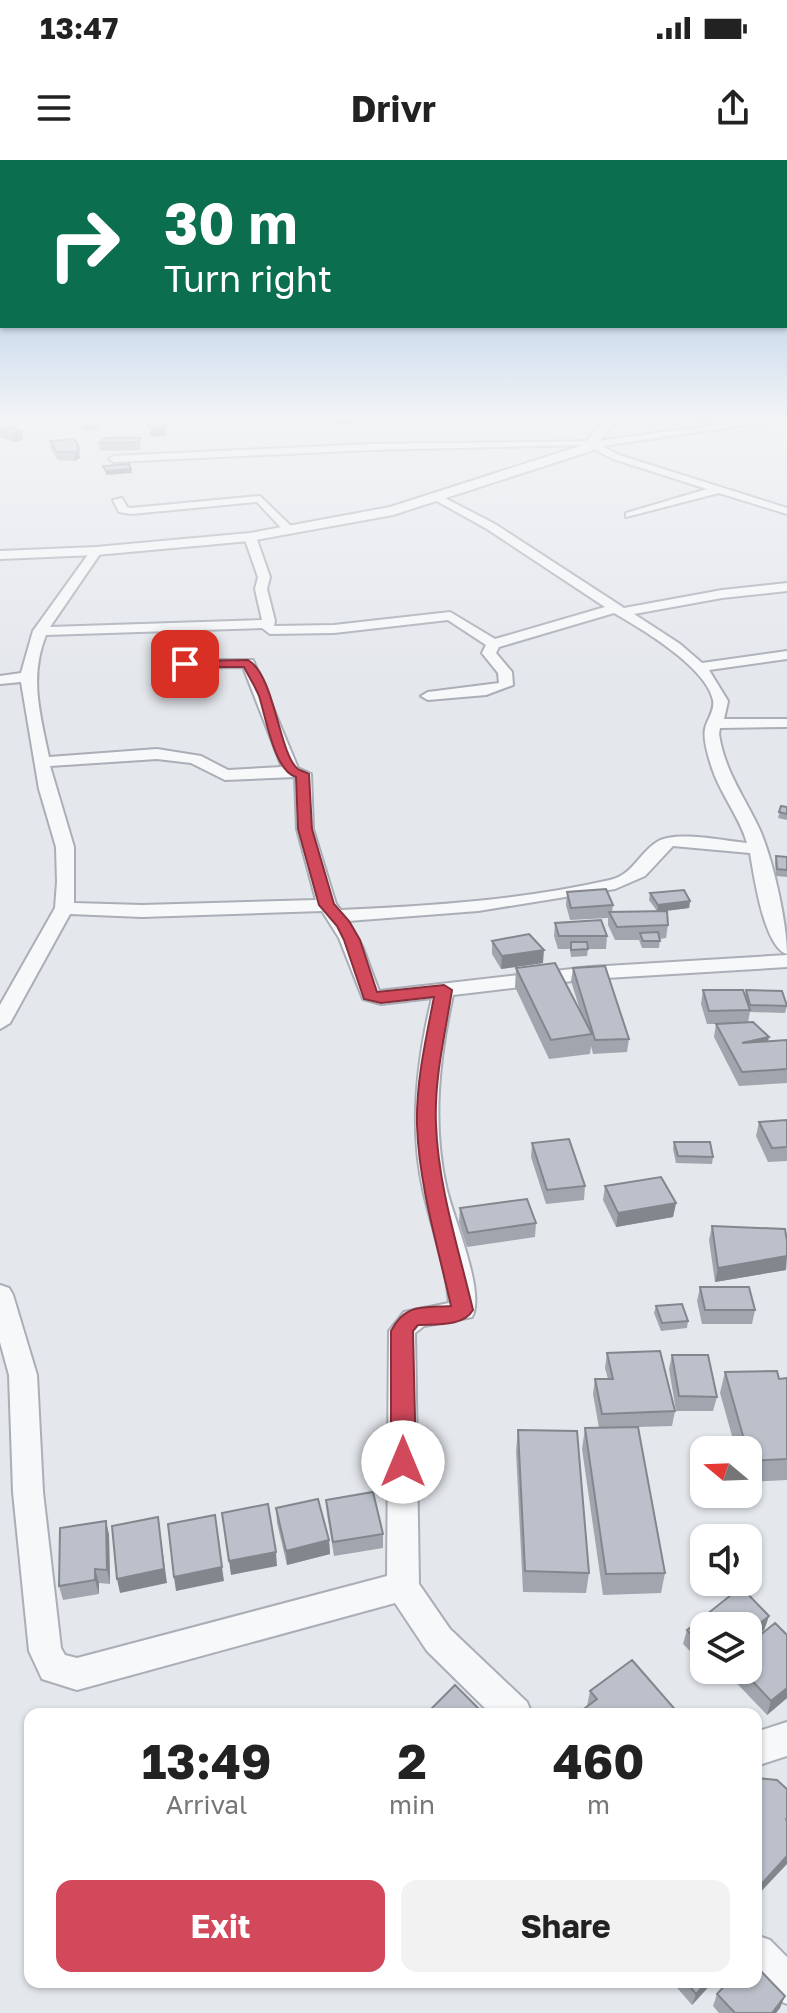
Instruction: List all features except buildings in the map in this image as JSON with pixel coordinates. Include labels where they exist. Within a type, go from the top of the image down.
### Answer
[{"type":"street","points":[[120,504],[123,510],[131,511],[201,504]]},
{"type":"street","points":[[265,504],[289,530]]},
{"type":"street","points":[[0,555],[96,551],[250,537],[414,504]]},
{"type":"street","points":[[453,504],[485,520],[619,610],[697,668],[719,696],[720,710],[712,732],[717,760],[754,833],[771,912],[787,948]]},
{"type":"street","points":[[630,515],[662,504]]},
{"type":"street","points":[[766,504],[787,511]]},
{"type":"street","points":[[170,655],[169,662],[174,664],[246,644],[269,621],[261,589],[264,577],[250,537]]},
{"type":"street","points":[[0,1023],[64,908],[65,847],[42,762],[26,677],[33,642],[96,551]]},
{"type":"street","points":[[266,624],[270,630],[298,631],[450,616],[493,644],[619,610],[787,587]]},
{"type":"street","points":[[40,631],[246,644]]},
{"type":"street","points":[[246,644],[280,745],[292,771]]},
{"type":"street","points":[[428,696],[486,691],[506,685],[505,672],[489,653],[493,644]]},
{"type":"street","points":[[697,668],[787,655]]},
{"type":"street","points":[[0,680],[26,677]]},
{"type":"street","points":[[715,724],[787,723]]},
{"type":"street","points":[[42,762],[157,754],[195,759],[225,775],[292,771],[303,774],[305,829],[331,911],[352,940],[370,995],[381,998],[590,973],[787,961]]},
{"type":"street","points":[[64,908],[331,911],[483,907],[621,883],[640,875],[667,841],[758,849]]},
{"type":"street","points":[[444,990],[428,1079],[426,1125],[434,1182],[463,1310],[453,1314],[414,1317],[407,1321],[402,1331],[403,1586],[418,1617],[440,1644],[509,1708]]},
{"type":"street","points":[[0,1295],[23,1375],[28,1492],[45,1651],[54,1668],[77,1674],[403,1586]]},
{"type":"street","points":[[762,1747],[787,1739]]},
{"type":"street","points":[[762,1960],[787,1984]]},
{"type":"route","points":[[185,664],[248,663],[264,694],[292,771],[303,774],[305,829],[327,905],[344,924],[352,940],[370,995],[381,998],[444,990],[434,1030],[426,1125],[434,1182],[463,1310],[453,1314],[414,1317],[407,1321],[402,1331],[403,1462]]}]
